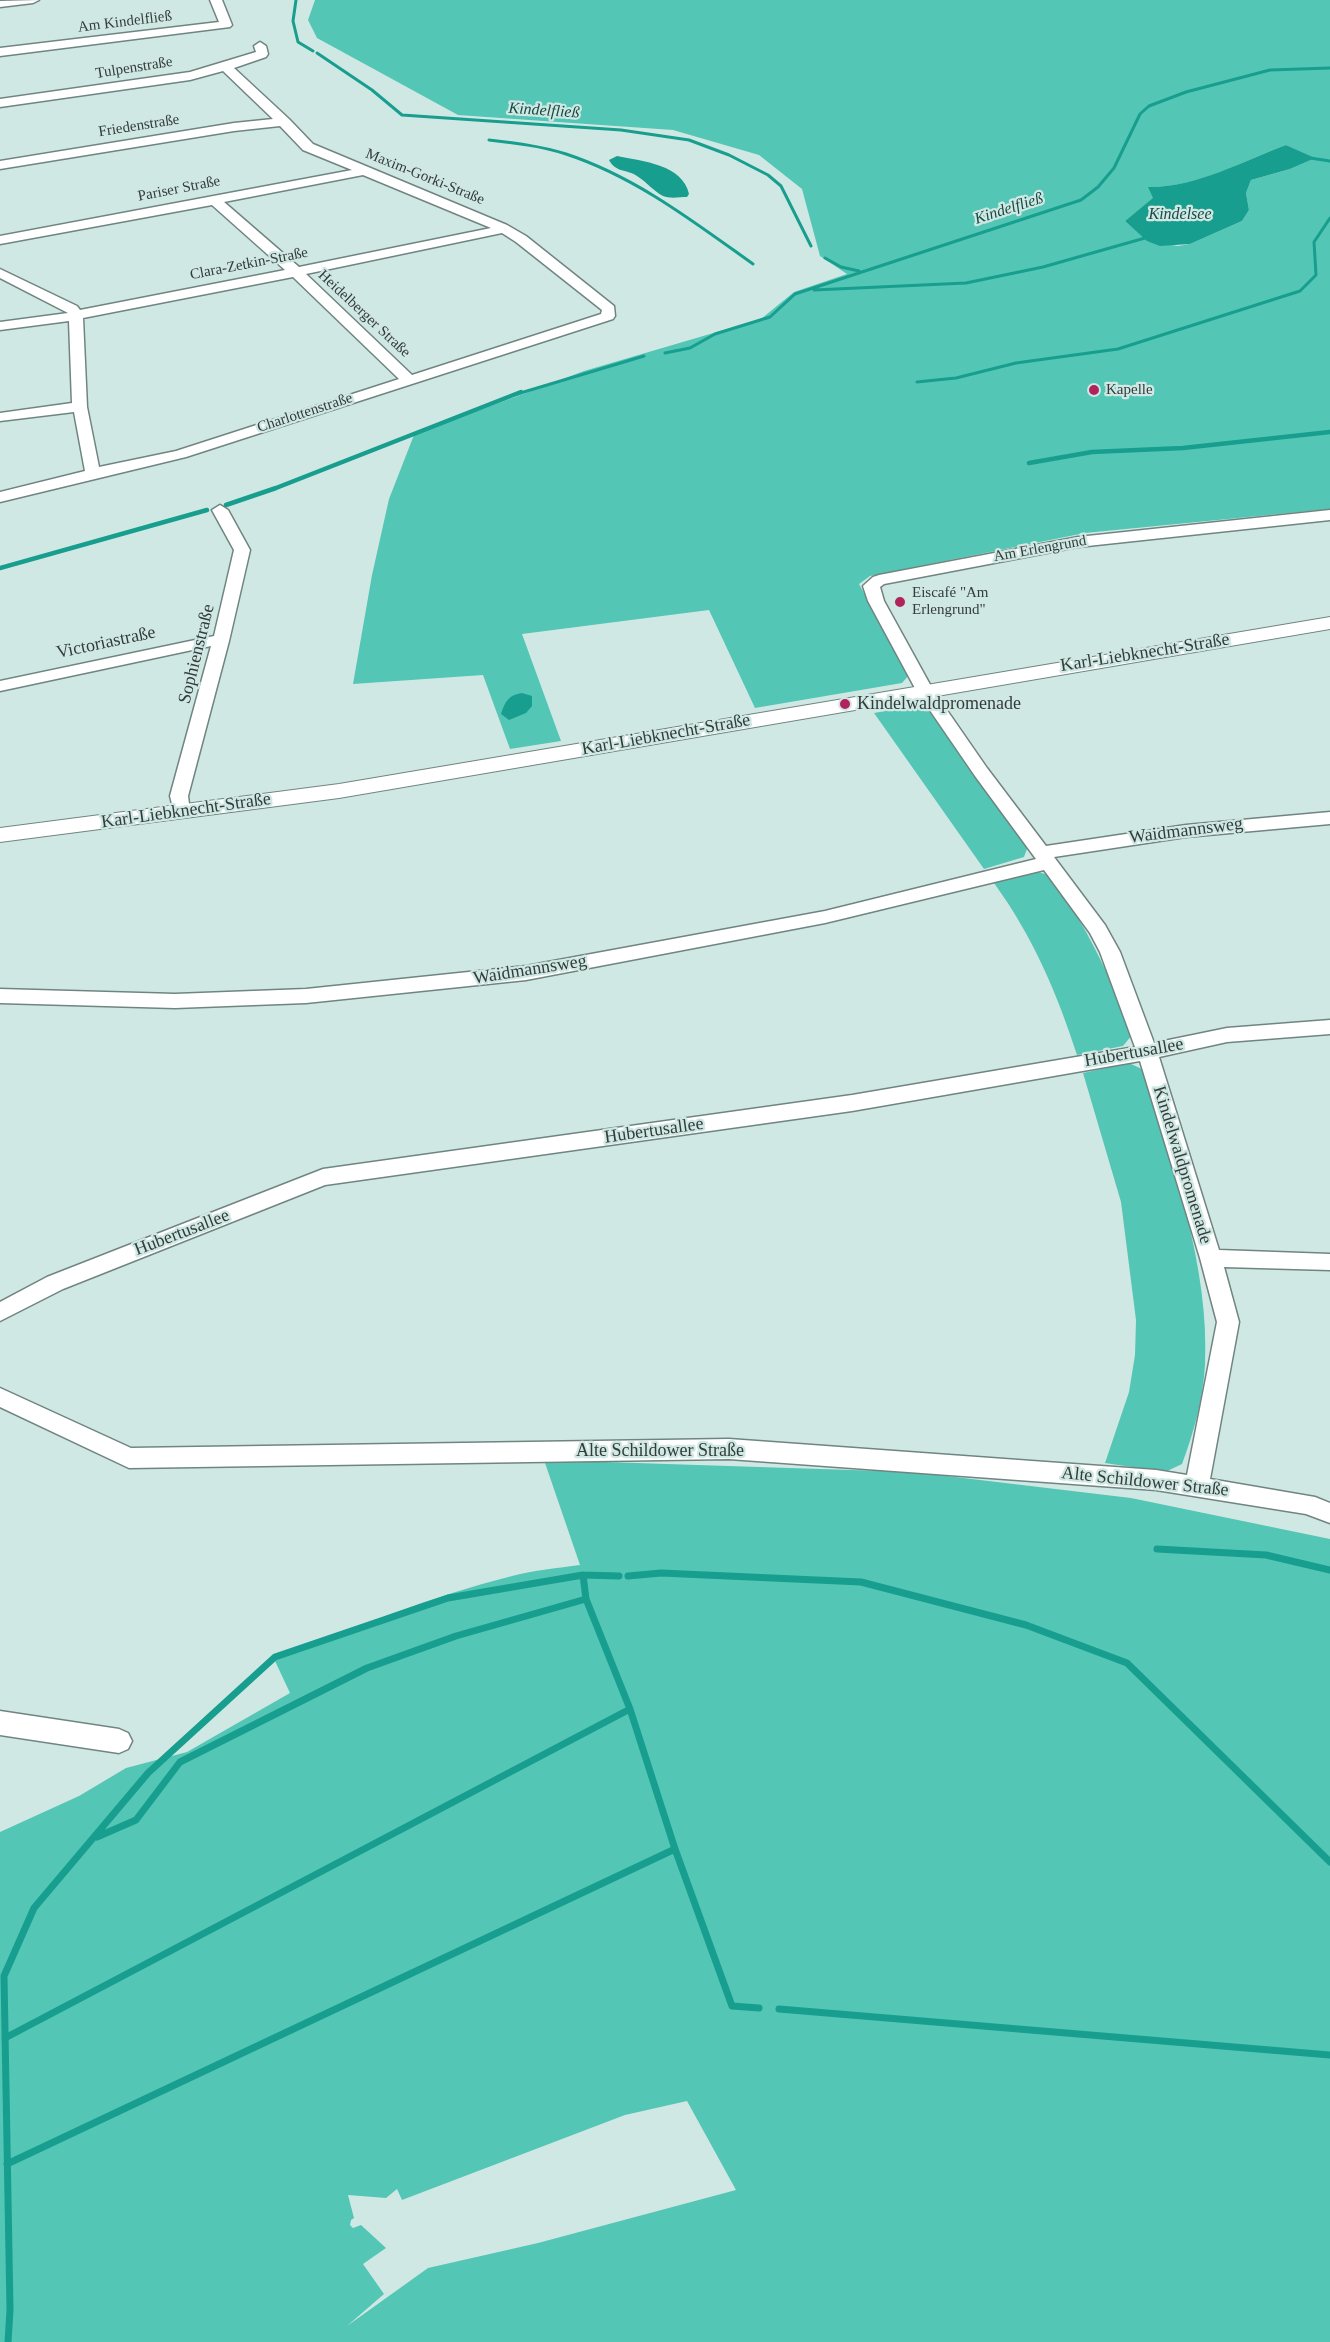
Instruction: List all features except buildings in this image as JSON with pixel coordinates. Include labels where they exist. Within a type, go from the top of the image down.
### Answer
[{"type":"street","points":[[0,4],[33,0]]},
{"type":"street","name":"Am Kindelfließ","points":[[0,52],[226,25],[216,0]]},
{"type":"street","name":"Tulpenstraße","points":[[0,104],[190,76],[262,54],[260,46]]},
{"type":"street","name":"Maxim-Gorki-Straße","points":[[226,66],[308,147],[502,228],[521,239],[609,309],[607,317]]},
{"type":"street","name":"Friedenstraße","points":[[0,165],[234,127],[285,122]]},
{"type":"street","name":"Pariser Straße","points":[[0,240],[355,174],[363,170]]},
{"type":"street","name":"Heidelberger Straße","points":[[216,199],[218,204],[295,271],[410,380]]},
{"type":"street","name":"Clara-Zetkin-Straße","points":[[0,326],[76,315],[492,233],[502,228]]},
{"type":"street","points":[[0,273],[72,309],[76,315],[80,407],[93,474]]},
{"type":"street","name":"Charlottenstraße","points":[[0,497],[172,456],[607,317]]},
{"type":"street","points":[[0,417],[80,407]]},
{"type":"street","name":"Sophienstraße","points":[[181,812],[179,796],[221,641],[242,550],[220,510]]},
{"type":"street","name":"Am Erlengrund","points":[[925,690],[871,590],[874,582],[1078,542],[1330,515]]},
{"type":"street","name":"Karl-Liebknecht-Straße","points":[[0,835],[339,791],[1330,622]]},
{"type":"street","name":"Victoriastraße","points":[[0,686],[208,641],[221,641]]},
{"type":"street","name":"Kindelwaldpromenade","points":[[925,690],[981,772],[1046,857],[1102,937],[1147,1052],[1211,1258],[1228,1322],[1197,1485]]},
{"type":"street","name":"Waidmannsweg","points":[[0,996],[175,1001],[306,996],[526,972],[825,917],[1117,839],[1256,822],[1330,818]]},
{"type":"street","name":"Hubertusallee","points":[[0,1312],[55,1283],[323,1178],[852,1103],[1147,1052],[1227,1035],[1330,1027]]},
{"type":"street","points":[[1211,1258],[1330,1262]]},
{"type":"street","name":"Alte Schildower Straße","points":[[0,1397],[129,1458],[729,1449],[1156,1480],[1307,1504],[1330,1513]]},
{"type":"street","points":[[0,1723],[119,1741]]},
{"type":"shaded area","points":[[315,0],[1330,0],[1330,509],[1085,533],[870,576],[859,584],[909,675],[902,683],[755,708],[709,610],[522,634],[561,741],[510,749],[483,675],[353,684],[372,575],[389,499],[414,435],[584,371],[761,319],[794,292],[847,274],[820,256],[802,189],[759,155],[673,130],[458,115],[317,38],[308,20]],"holes":[[[1286,145],[1314,158],[1290,169],[1251,180],[1246,193],[1249,210],[1242,221],[1190,244],[1178,246],[1148,241],[1125,221],[1154,198],[1149,187],[1167,186],[1202,178]]]},
{"type":"shaded area","points":[[914,706],[929,710],[1028,846],[1024,857],[984,869],[874,713]]},
{"type":"shaded area","points":[[1034,871],[1049,875],[1075,913],[1097,952],[1132,1035],[1123,1046],[1077,1055],[1043,966],[1021,924],[994,883]]},
{"type":"shaded area","points":[[1129,1063],[1144,1070],[1187,1216],[1202,1291],[1205,1365],[1200,1403],[1182,1464],[1165,1472],[1105,1463],[1129,1392],[1135,1355],[1136,1320],[1121,1202],[1083,1073]]},
{"type":"shaded area","points":[[544,1460],[913,1472],[1131,1498],[1330,1539],[1330,2342],[0,2342],[0,1832],[79,1796],[126,1768],[187,1752],[290,1693],[275,1661],[278,1659],[364,1624],[452,1593],[520,1574],[580,1565]],"holes":[[[687,2101],[736,2190],[538,2243],[428,2268],[347,2326],[384,2294],[363,2264],[386,2248],[361,2225],[353,2228],[350,2225],[354,2218],[348,2195],[386,2198],[397,2189],[402,2200],[625,2115]]]},
{"type":"water","name":"Kindelsee","points":[[1286,145],[1315,158],[1290,169],[1251,180],[1246,193],[1249,210],[1242,221],[1190,244],[1160,246],[1147,241],[1125,221],[1153,198],[1148,187],[1166,186],[1201,178]]},
{"type":"water","points":[[617,156],[650,163],[670,171],[685,184],[689,194],[687,197],[663,196],[637,176],[615,167],[609,160]]},
{"type":"water","points":[[522,693],[532,696],[532,706],[526,713],[509,720],[501,714],[504,706],[508,699]]},
{"type":"waterway","name":"Kindelfließ","points":[[296,0],[293,21],[298,42],[313,51]]},
{"type":"waterway","name":"Kindelfließ","points":[[317,53],[372,90],[402,115],[621,130],[689,140],[729,155],[768,175],[781,186],[811,246]]},
{"type":"waterway","name":"Kindelfließ","points":[[665,353],[690,348],[715,334],[770,317],[795,294],[1081,200],[1098,187],[1114,168],[1140,114],[1149,106],[1186,92],[1270,70],[1330,68]]},
{"type":"waterway","name":"Kindelfließ","points":[[489,140],[557,151],[616,175],[664,202],[753,264]]},
{"type":"waterway","points":[[1310,158],[1330,161]]},
{"type":"waterway","points":[[917,382],[956,378],[1016,363],[1118,349],[1300,291],[1316,275],[1314,242],[1330,218]]},
{"type":"waterway","points":[[814,290],[966,283],[1043,267],[1145,238],[1151,234]]},
{"type":"waterway","points":[[825,258],[841,267],[859,271]]},
{"type":"waterway","points":[[517,394],[644,356]]},
{"type":"waterway","points":[[226,505],[276,488],[521,392]]},
{"type":"waterway","points":[[1029,463],[1092,452],[1183,448],[1330,432]]},
{"type":"waterway","points":[[0,568],[207,510]]},
{"type":"waterway","points":[[1157,1549],[1266,1555],[1330,1570]]},
{"type":"waterway","points":[[628,1576],[661,1573],[861,1582],[1026,1625],[1127,1663],[1330,1862]]},
{"type":"waterway","points":[[5,2038],[4,1976],[34,1908],[148,1773],[275,1657],[448,1598],[583,1575]]},
{"type":"waterway","points":[[583,1575],[619,1576]]},
{"type":"waterway","points":[[583,1575],[586,1599]]},
{"type":"waterway","points":[[97,1837],[136,1820],[180,1762],[367,1668],[456,1636],[586,1599]]},
{"type":"waterway","points":[[586,1599],[630,1709]]},
{"type":"waterway","points":[[5,2038],[630,1709]]},
{"type":"waterway","points":[[630,1709],[675,1849]]},
{"type":"waterway","points":[[7,2164],[675,1849]]},
{"type":"waterway","points":[[675,1849],[732,2006],[759,2008]]},
{"type":"waterway","points":[[779,2009],[1330,2055]]},
{"type":"waterway","points":[[5,2038],[7,2164]]},
{"type":"waterway","points":[[7,2164],[10,2310],[8,2342]]},
{"type":"place","name":"Kapelle","points":[[1094,390]]},
{"type":"place","name":"Eiscafé \"Am Erlengrund\"","points":[[900,602]]},
{"type":"place","name":"Kindelwaldpromenade","points":[[845,704]]}]
